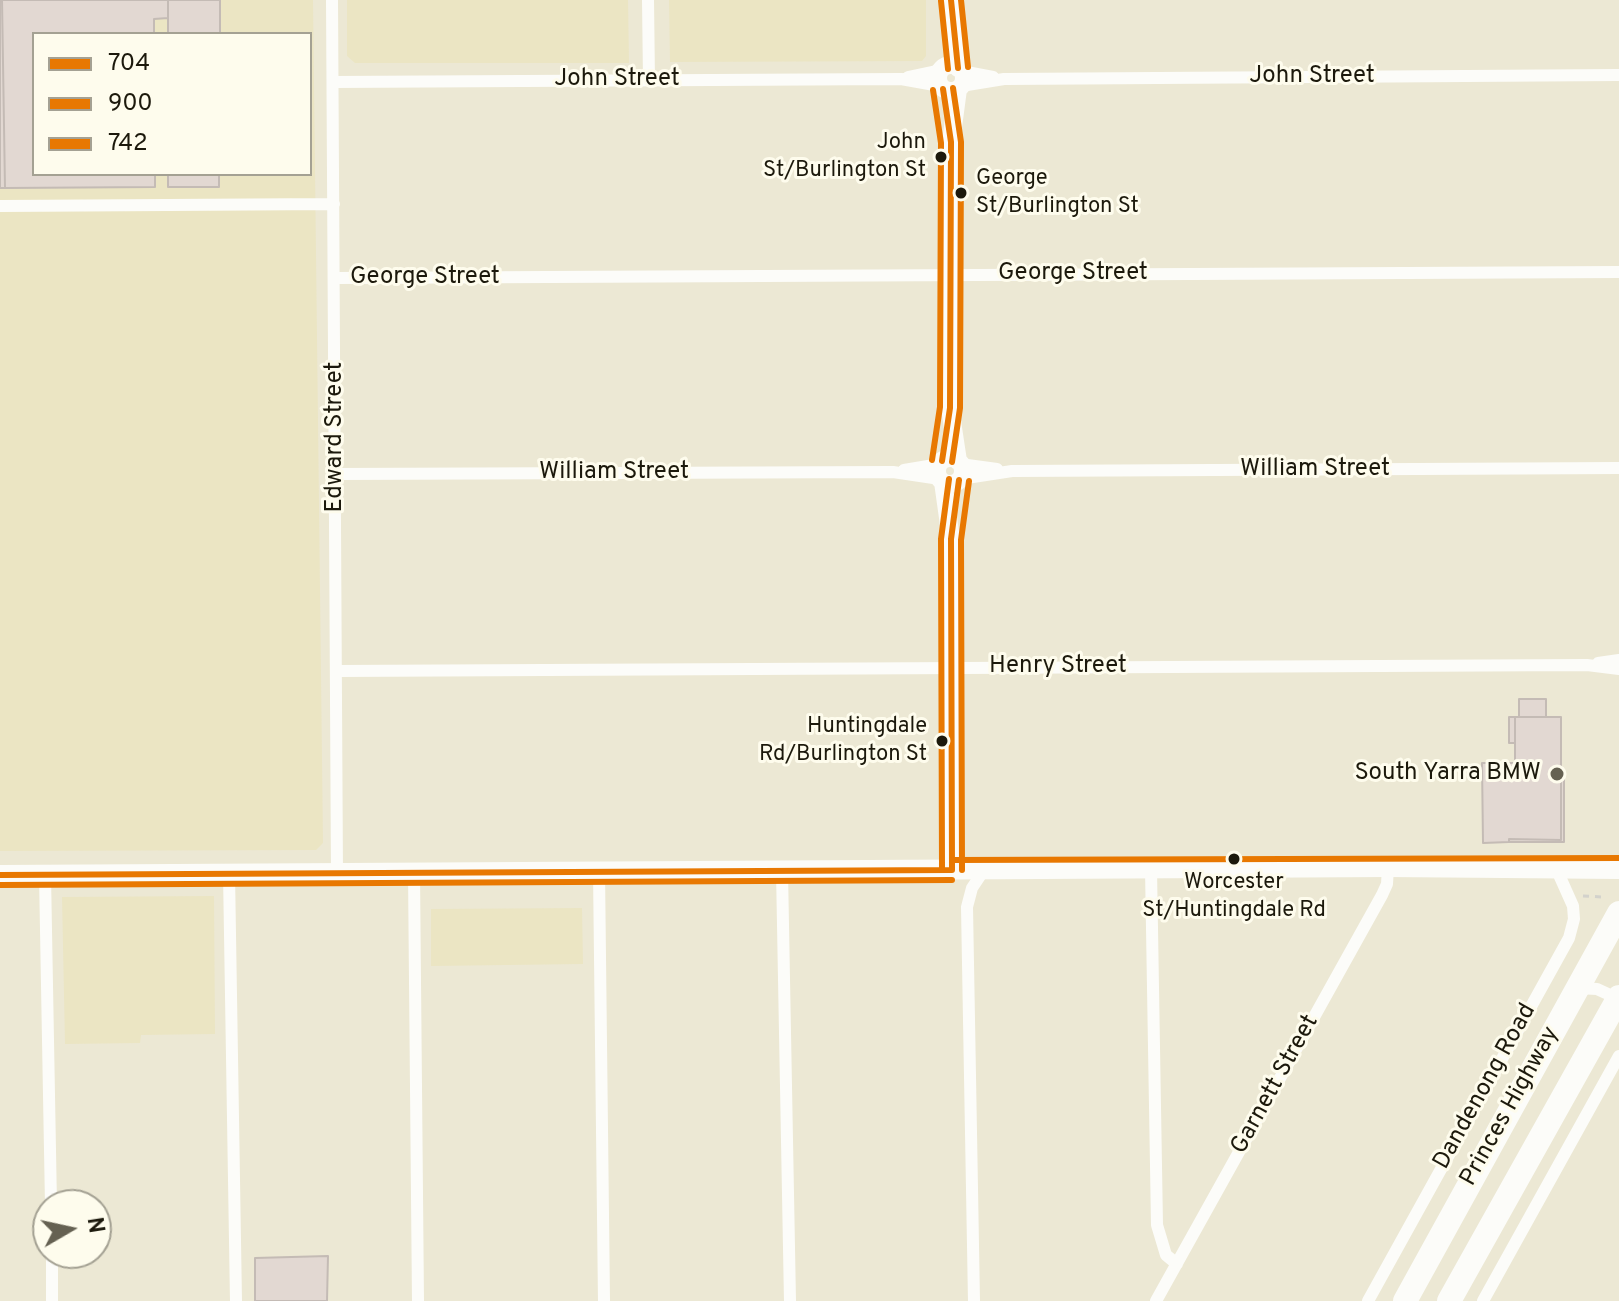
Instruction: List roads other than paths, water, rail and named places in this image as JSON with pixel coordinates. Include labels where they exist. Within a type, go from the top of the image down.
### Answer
[{"type":"highway","name":"Princes Highway","points":[[1405,1301],[1576,988],[1611,905]]},
{"type":"highway","name":"Princes Highway","points":[[1449,1301],[1619,998]]},
{"type":"main road","points":[[0,875],[1619,868]]},
{"type":"street","name":"Edward Street","points":[[332,0],[337,873]]},
{"type":"street","points":[[648,0],[649,80]]},
{"type":"street","points":[[951,8],[952,870]]},
{"type":"street","name":"John Street","points":[[333,82],[1619,75]]},
{"type":"street","points":[[0,206],[334,204]]},
{"type":"street","name":"George Street","points":[[335,278],[1619,272]]},
{"type":"street","name":"William Street","points":[[336,474],[1619,468]]},
{"type":"street","name":"Henry Street","points":[[1587,665],[1619,660]]},
{"type":"street","name":"Henry Street","points":[[337,671],[1587,665],[1619,669]]},
{"type":"street","name":"Garnett Street","points":[[1156,1301],[1382,895],[1387,884],[1388,867]]},
{"type":"street","name":"Dandenong Road","points":[[1368,1301],[1569,938],[1574,919],[1573,906],[1556,868]]},
{"type":"street","points":[[1151,869],[1157,1225],[1166,1255],[1177,1264]]},
{"type":"street","points":[[974,1301],[967,907],[972,888],[984,870]]},
{"type":"street","points":[[599,871],[604,1301]]},
{"type":"street","points":[[782,871],[790,1301]]},
{"type":"street","points":[[229,873],[236,1301]]},
{"type":"street","points":[[414,873],[418,1301]]},
{"type":"street","points":[[45,875],[51,1189]]},
{"type":"street","points":[[1576,988],[1597,989],[1619,998]]},
{"type":"street","points":[[1483,1301],[1619,1056]]},
{"type":"street","points":[[52,1269],[52,1301]]},
{"type":"place","name":"John St/Burlington St","points":[[941,157]]},
{"type":"place","name":"George St/Burlington St","points":[[961,193]]},
{"type":"place","name":"Huntingdale Rd/Burlington St","points":[[942,741]]},
{"type":"place","name":"South Yarra BMW","points":[[1557,774]]},
{"type":"place","name":"Worcester St/Huntingdale Rd","points":[[1234,859]]}]
